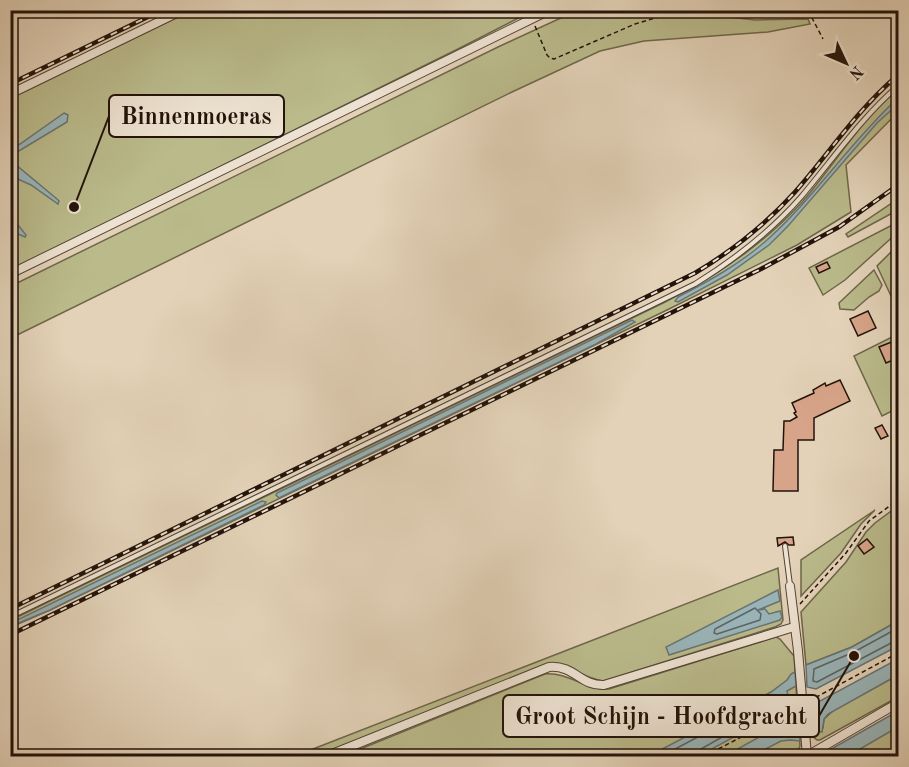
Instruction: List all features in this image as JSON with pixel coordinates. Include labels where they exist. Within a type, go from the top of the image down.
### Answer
[{"type":"street","points":[[10,94],[183,10]]},
{"type":"street","points":[[10,274],[550,10]]},
{"type":"street","points":[[790,586],[798,651],[806,754],[898,703]]},
{"type":"street","points":[[327,756],[549,667],[560,666],[595,686],[604,686],[794,627]]},
{"type":"lane","points":[[10,617],[656,304],[714,272],[749,246],[785,214],[849,137],[898,86]]},
{"type":"lane","points":[[785,546],[790,586]]},
{"type":"path","points":[[534,18],[537,34],[550,58],[562,57],[643,21],[687,11],[746,16],[808,15],[811,16],[822,39]]},
{"type":"path","points":[[793,611],[846,553],[869,521],[898,500]]},
{"type":"path","points":[[705,756],[766,724],[803,708],[898,653]]},
{"type":"green space","points":[[578,10],[721,11],[721,16],[755,20],[808,19],[810,24],[768,32],[644,41],[600,51],[11,338],[11,286]]},
{"type":"green space","points":[[190,11],[532,11],[11,270],[11,98]]},
{"type":"green space","points":[[898,89],[898,112],[846,165],[851,212],[797,245],[11,627],[11,620],[701,283],[738,259],[788,217],[884,101]]},
{"type":"green space","points":[[898,199],[898,210],[848,237],[846,234]]},
{"type":"green space","points":[[898,222],[898,232],[845,280],[823,295],[809,268]]},
{"type":"green space","points":[[898,245],[898,311],[877,266]]},
{"type":"green space","points":[[874,270],[882,285],[879,291],[854,310],[840,309],[839,303]]},
{"type":"green space","points":[[898,334],[898,408],[882,416],[854,356]]},
{"type":"green space","points":[[898,506],[898,621],[852,647],[806,665],[801,612],[846,562],[866,532]]},
{"type":"green space","points":[[875,510],[861,524],[841,553],[801,596],[801,560]]},
{"type":"green space","points":[[778,568],[783,620],[775,627],[603,681],[552,663],[318,756],[295,756]]},
{"type":"green space","points":[[776,637],[794,656],[800,746],[796,756],[343,756],[545,674],[554,674],[593,687],[609,689]]},
{"type":"green space","points":[[898,675],[898,697],[820,740],[811,735],[823,728],[824,719],[834,710]]},
{"type":"green space","points":[[898,717],[898,756],[831,756]]},
{"type":"water","points":[[898,98],[898,104],[877,123],[769,245],[727,275],[678,302],[675,301],[678,297],[735,264],[767,240],[801,206],[864,133]]},
{"type":"water","points":[[64,113],[68,115],[67,122],[17,152],[14,160],[15,164],[59,201],[58,204],[31,185],[11,176],[11,148]]},
{"type":"water","points":[[10,215],[26,235],[25,237],[11,231]]},
{"type":"water","points":[[632,320],[635,322],[596,344],[279,498],[276,495],[277,493]]},
{"type":"water","points":[[262,501],[266,502],[264,505],[50,610],[14,625],[11,623]]},
{"type":"water","points":[[778,590],[780,601],[758,610],[765,609],[769,614],[780,611],[782,617],[780,620],[669,655],[666,647]]},
{"type":"water","points":[[898,621],[898,646],[816,689],[807,687],[806,665],[852,647]]},
{"type":"water","points":[[898,659],[898,675],[828,714],[824,719],[822,732],[817,731],[811,735],[809,714],[818,702]]},
{"type":"water","points":[[795,672],[796,686],[787,691],[789,701],[772,716],[699,756],[649,756],[771,692]]},
{"type":"water","points":[[898,711],[898,727],[848,756],[842,754],[819,756]]},
{"type":"water","points":[[799,720],[800,741],[781,741],[752,756],[725,756],[772,730]]},
{"type":"building","points":[[827,262],[830,268],[819,273],[816,267]]},
{"type":"building","points":[[868,311],[876,328],[858,336],[850,319]]},
{"type":"building","points":[[894,341],[898,358],[886,363],[879,347]]},
{"type":"building","points":[[840,380],[850,401],[814,418],[814,440],[798,440],[798,491],[773,491],[774,450],[783,450],[784,421],[797,417],[792,403],[814,393],[813,390],[825,383],[826,386]]},
{"type":"building","points":[[882,425],[888,436],[881,439],[875,428]]},
{"type":"building","points":[[793,537],[794,545],[785,542],[778,546],[777,538]]},
{"type":"building","points":[[867,539],[874,547],[864,554],[858,546]]},
{"type":"railway","points":[[10,84],[162,10]]},
{"type":"railway","points":[[10,609],[695,273],[722,256],[772,215],[795,192],[869,103],[898,75]]},
{"type":"railway","points":[[10,635],[761,269],[839,227],[898,185]]},
{"type":"place","name":"Binnenmoeras","points":[[74,207]]},
{"type":"place","name":"Groot Schijn - Hoofdgracht","points":[[854,656]]}]
